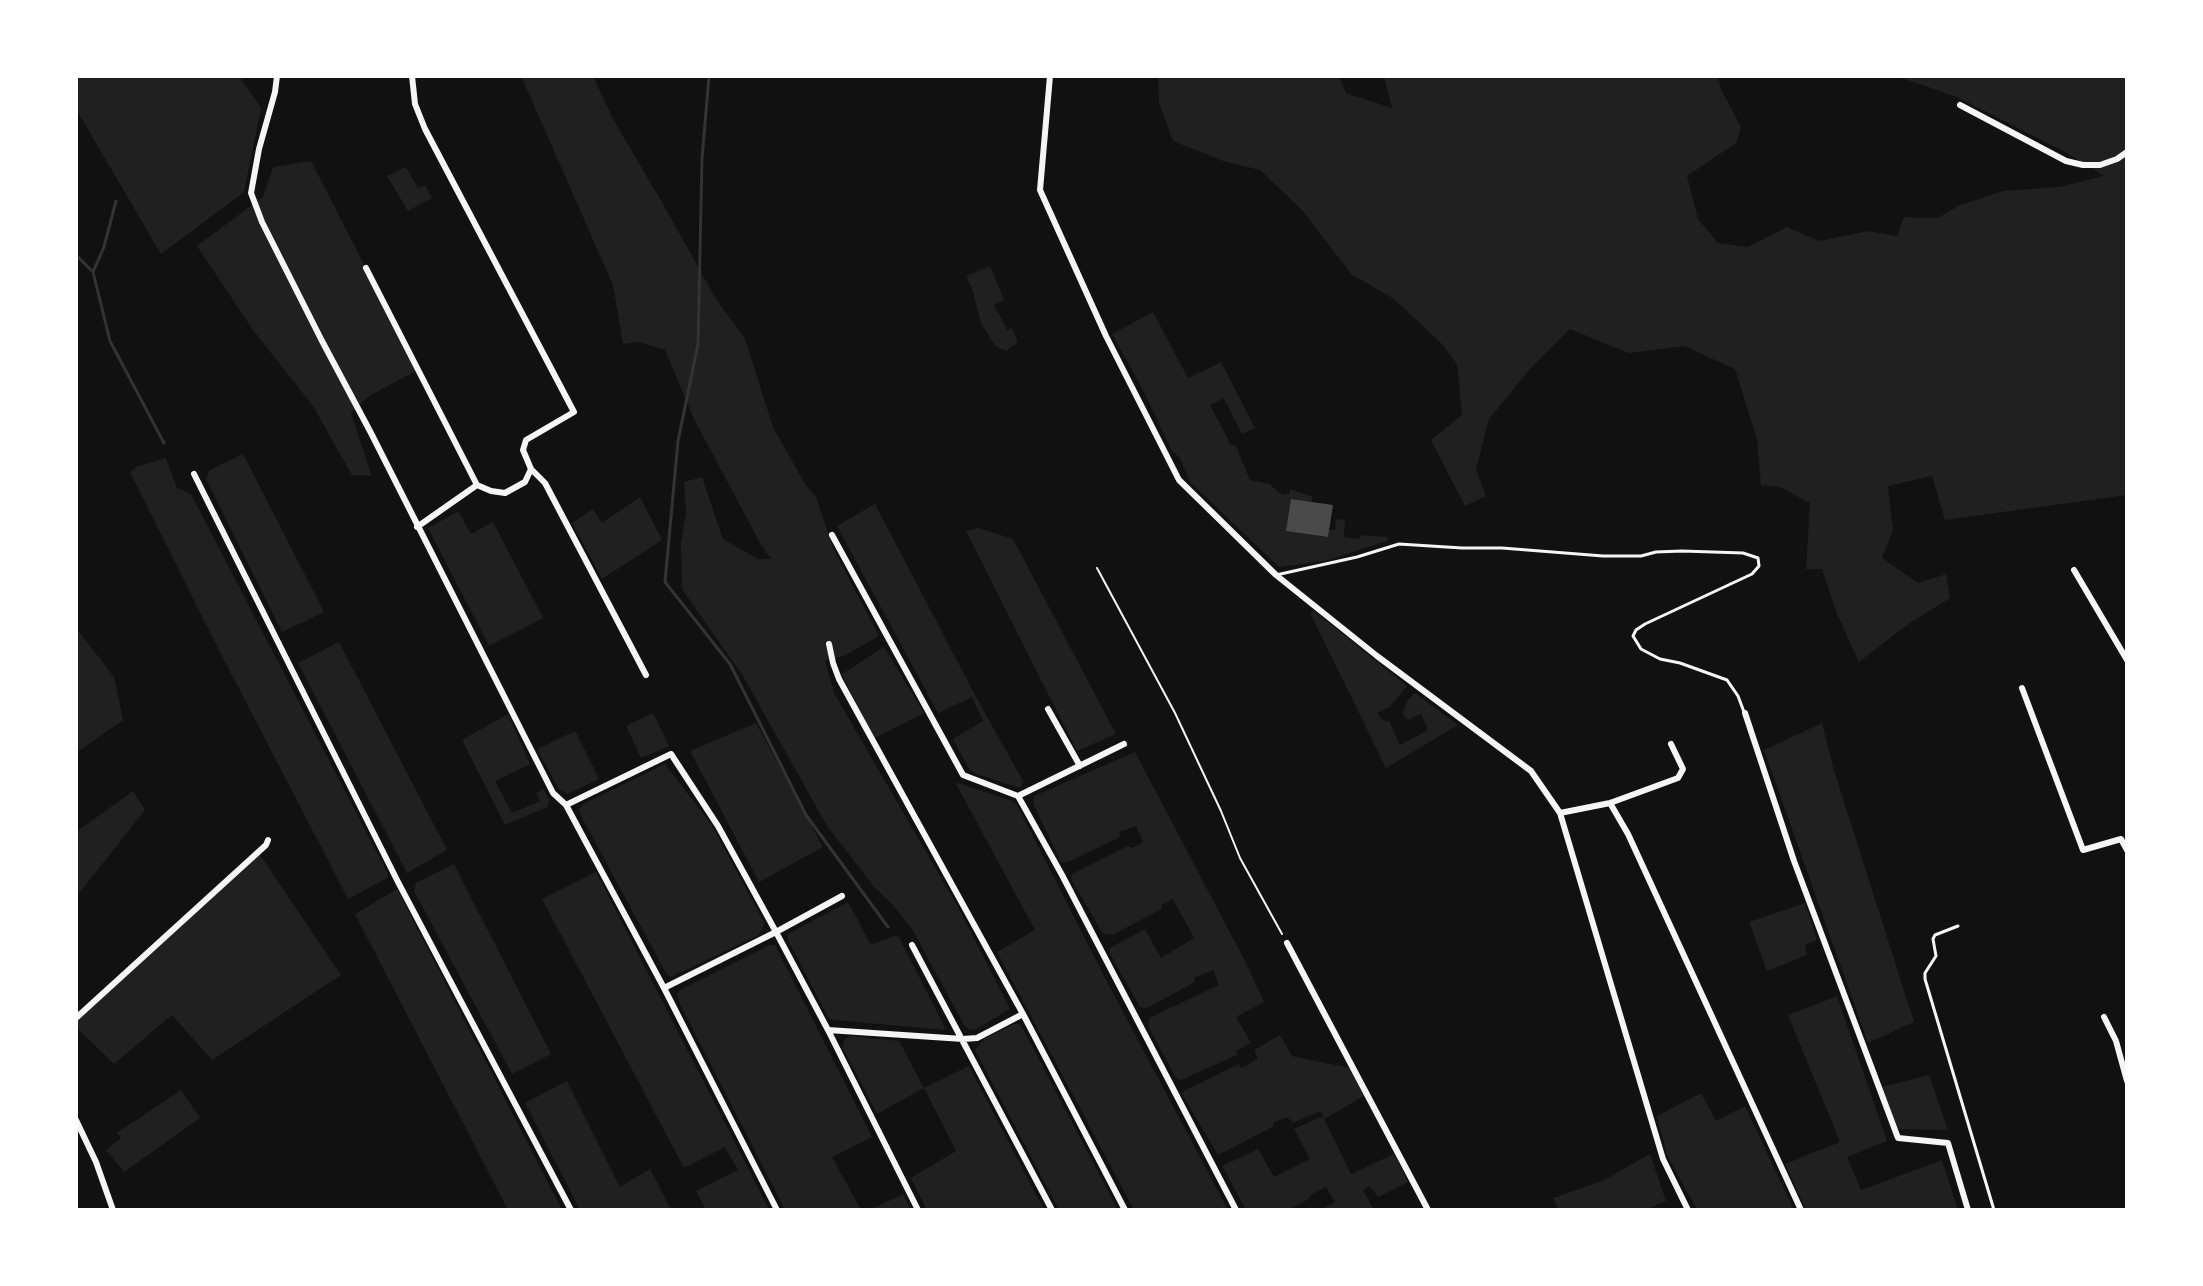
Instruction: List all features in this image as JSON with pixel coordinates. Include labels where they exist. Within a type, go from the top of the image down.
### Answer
[{"type":"street","points":[[277,76],[251,193],[262,222],[553,793],[566,805],[777,1210]]},
{"type":"street","points":[[412,76],[415,104],[425,129],[574,412],[526,440],[523,450],[531,469],[545,483],[646,675]]},
{"type":"street","points":[[1050,76],[1040,190],[1106,336],[1179,480],[1276,575],[1377,656],[1531,771],[1560,813],[1663,1159],[1688,1210]]},
{"type":"street","points":[[1960,105],[2066,161],[2100,165],[2127,152]]},
{"type":"street","points":[[366,268],[477,485],[505,493],[525,482],[531,469]]},
{"type":"street","points":[[194,474],[398,882],[571,1210]]},
{"type":"street","points":[[417,527],[477,485]]},
{"type":"street","points":[[832,535],[963,775],[1018,796],[1236,1210]]},
{"type":"street","points":[[2074,570],[2127,660]]},
{"type":"street","points":[[829,644],[839,679],[1023,1014],[1125,1210]]},
{"type":"street","points":[[2022,688],[2083,850],[2121,839],[2127,850]]},
{"type":"street","points":[[1048,709],[1080,766]]},
{"type":"street","points":[[1745,713],[1794,861],[1898,1138],[1948,1143],[1968,1210]]},
{"type":"street","points":[[1018,796],[1124,744]]},
{"type":"street","points":[[1560,813],[1610,803],[1678,778],[1683,769],[1671,744]]},
{"type":"street","points":[[566,805],[671,754],[718,826],[776,932],[918,1210]]},
{"type":"street","points":[[1610,803],[1628,834],[1801,1210]]},
{"type":"street","points":[[76,1018],[268,840]]},
{"type":"street","points":[[664,988],[842,896]]},
{"type":"street","points":[[1287,943],[1428,1210]]},
{"type":"street","points":[[912,945],[1052,1210]]},
{"type":"street","points":[[828,1030],[977,1038],[1023,1014]]},
{"type":"street","points":[[2104,1017],[2116,1041],[2127,1081]]},
{"type":"street","points":[[76,1120],[96,1162],[113,1210]]},
{"type":"lane","points":[[1276,575],[1399,544],[1603,556],[1641,556],[1682,551],[1743,553],[1758,558],[1759,566],[1752,574],[1645,624],[1633,636],[1641,649],[1660,659],[1727,680],[1745,713]]},
{"type":"lane","points":[[1958,926],[1935,935],[1936,956],[1925,973],[1925,979],[1994,1210]]},
{"type":"path","points":[[1097,568],[1175,713],[1240,858],[1287,943]]},
{"type":"shaded area","points":[[76,76],[239,76],[261,108],[244,192],[161,254],[76,109]]},
{"type":"shaded area","points":[[521,76],[593,76],[614,121],[716,299],[745,339],[773,427],[805,484],[816,497],[833,548],[879,636],[844,656],[825,660],[834,693],[959,909],[1010,1009],[976,1029],[970,1030],[964,1025],[912,929],[875,888],[827,826],[743,676],[682,589],[681,543],[686,513],[684,482],[702,477],[723,539],[758,559],[771,559],[694,419],[665,350],[638,342],[623,344],[613,285]]},
{"type":"shaded area","points":[[1158,76],[1339,76],[1346,93],[1392,108],[1384,76],[1718,76],[1721,89],[1741,127],[1736,143],[1687,176],[1698,219],[1718,243],[1748,247],[1787,227],[1819,241],[1868,231],[1897,236],[1904,217],[1938,218],[1958,206],[2003,191],[2060,187],[2104,176],[2067,153],[1957,97],[1896,76],[2127,76],[2127,495],[1945,520],[1932,476],[1888,486],[1893,531],[1882,558],[1918,583],[1946,574],[1950,598],[1907,625],[1859,662],[1837,614],[1822,569],[1806,569],[1810,503],[1780,487],[1761,485],[1757,439],[1735,369],[1684,346],[1628,353],[1570,329],[1530,369],[1489,419],[1476,469],[1486,496],[1465,506],[1431,440],[1462,415],[1457,364],[1443,345],[1394,299],[1351,274],[1303,211],[1260,170],[1223,161],[1173,141],[1159,102]]},
{"type":"shaded area","points":[[311,161],[418,370],[369,396],[351,413],[372,476],[352,475],[313,406],[253,330],[197,246],[263,197],[273,167]]},
{"type":"shaded area","points":[[406,167],[418,188],[425,185],[432,198],[408,211],[387,176]]},
{"type":"shaded area","points":[[990,266],[1004,300],[994,305],[1007,330],[1012,328],[1017,340],[1006,351],[995,346],[981,323],[966,276]]},
{"type":"shaded area","points":[[1153,312],[1188,378],[1221,362],[1255,428],[1242,434],[1224,398],[1210,405],[1231,445],[1236,446],[1250,480],[1269,484],[1282,495],[1289,493],[1290,489],[1313,497],[1311,502],[1291,500],[1287,531],[1328,537],[1329,530],[1335,530],[1336,519],[1345,520],[1344,537],[1388,537],[1387,541],[1325,561],[1279,567],[1190,482],[1112,334]]},
{"type":"shaded area","points":[[243,454],[324,612],[282,632],[206,479],[210,470]]},
{"type":"shaded area","points":[[166,458],[177,488],[191,494],[388,874],[387,878],[348,899],[130,472],[138,466]]},
{"type":"shaded area","points":[[640,497],[662,540],[602,579],[572,523],[593,509],[602,523]]},
{"type":"shaded area","points":[[875,504],[1023,781],[1020,788],[969,769],[953,739],[983,721],[972,697],[938,713],[837,526]]},
{"type":"shaded area","points":[[458,511],[471,534],[493,522],[543,618],[489,646],[428,528]]},
{"type":"shaded area","points":[[978,528],[1013,539],[1116,734],[1077,751],[966,531]]},
{"type":"shaded area","points":[[1313,610],[1407,686],[1390,707],[1377,713],[1384,721],[1389,721],[1400,745],[1428,730],[1421,714],[1408,720],[1402,716],[1407,701],[1415,693],[1458,725],[1386,768],[1310,613]]},
{"type":"shaded area","points":[[76,628],[114,677],[123,720],[76,753]]},
{"type":"shaded area","points":[[339,642],[447,850],[407,873],[298,663]]},
{"type":"shaded area","points":[[884,647],[924,713],[873,739],[842,674]]},
{"type":"shaded area","points":[[653,713],[669,746],[641,758],[626,726]]},
{"type":"shaded area","points":[[508,714],[530,764],[495,781],[512,813],[540,801],[536,793],[543,789],[549,799],[548,807],[505,825],[462,740]]},
{"type":"shaded area","points":[[756,723],[823,847],[759,882],[690,751]]},
{"type":"shaded area","points":[[1822,723],[1833,767],[1914,1022],[1868,1043],[1764,750]]},
{"type":"shaded area","points":[[575,731],[599,779],[568,794],[559,789],[537,749]]},
{"type":"shaded area","points":[[1135,752],[1264,1002],[1236,1017],[1251,1043],[1236,1051],[1237,1055],[1181,1080],[1176,1078],[1148,1026],[1149,1018],[1219,985],[1213,970],[1194,978],[1195,982],[1147,1008],[1140,1007],[1110,954],[1110,948],[1145,929],[1161,958],[1194,938],[1173,899],[1161,905],[1162,909],[1112,935],[1103,934],[1071,879],[1072,874],[1128,846],[1132,848],[1143,842],[1136,826],[1119,832],[1120,837],[1068,862],[1061,862],[1034,805],[1034,796]]},
{"type":"shaded area","points":[[665,764],[711,824],[764,922],[757,936],[671,977],[667,975],[579,809],[583,804]]},
{"type":"shaded area","points":[[955,782],[1017,805],[1228,1210],[1134,1210],[997,952],[1035,930]]},
{"type":"shaded area","points":[[133,791],[145,810],[76,897],[76,832]]},
{"type":"shaded area","points":[[258,852],[341,975],[212,1060],[172,1015],[114,1064],[76,1027],[76,1018]]},
{"type":"shaded area","points":[[454,864],[551,1054],[512,1074],[414,891],[416,883]]},
{"type":"shaded area","points":[[596,872],[769,1210],[706,1210],[696,1191],[738,1170],[725,1147],[684,1168],[542,899]]},
{"type":"shaded area","points":[[397,889],[562,1210],[508,1210],[355,914]]},
{"type":"shaded area","points":[[848,902],[871,945],[898,935],[946,1030],[833,1020],[828,1017],[788,940],[788,934]]},
{"type":"shaded area","points":[[1805,903],[1817,940],[1805,945],[1807,955],[1767,971],[1749,922]]},
{"type":"shaded area","points":[[775,945],[872,1137],[832,1157],[861,1210],[785,1210],[680,1004],[677,994],[681,989]]},
{"type":"shaded area","points":[[1837,996],[1887,1141],[1847,1157],[1861,1190],[1942,1160],[1958,1210],[1806,1210],[1785,1164],[1840,1142],[1788,1015]]},
{"type":"shaded area","points":[[1019,1024],[1024,1031],[1118,1210],[1059,1210],[975,1050],[986,1038]]},
{"type":"shaded area","points":[[1280,1035],[1292,1056],[1350,1068],[1364,1096],[1324,1119],[1351,1174],[1394,1154],[1408,1182],[1378,1197],[1370,1186],[1363,1190],[1374,1210],[1320,1210],[1335,1202],[1326,1187],[1289,1210],[1246,1210],[1222,1166],[1258,1149],[1274,1177],[1310,1159],[1294,1129],[1323,1116],[1321,1111],[1293,1123],[1287,1117],[1218,1155],[1182,1094],[1239,1064],[1241,1068],[1258,1059],[1254,1050]]},
{"type":"shaded area","points":[[850,1036],[899,1041],[924,1088],[877,1114],[843,1048],[844,1040]]},
{"type":"shaded area","points":[[969,1066],[1044,1210],[927,1210],[911,1178],[956,1151],[924,1088]]},
{"type":"shaded area","points":[[1929,1075],[1948,1130],[1897,1129],[1882,1087]]},
{"type":"shaded area","points":[[567,1081],[620,1187],[650,1169],[671,1210],[580,1210],[525,1103]]},
{"type":"shaded area","points":[[181,1090],[200,1118],[124,1172],[106,1150],[121,1138],[117,1133]]},
{"type":"shaded area","points":[[1701,1093],[1716,1121],[1745,1106],[1794,1210],[1697,1210],[1667,1155],[1657,1116]]},
{"type":"shaded area","points":[[1650,1154],[1666,1201],[1645,1210],[1559,1210],[1553,1198],[1602,1181]]},
{"type":"shaded area","points":[[903,1194],[911,1210],[869,1210],[878,1206]]},
{"type":"building","points":[[1291,499],[1333,505],[1328,537],[1286,531]]},
{"type":"waterway","points":[[709,76],[702,159],[698,344],[678,441],[665,582],[730,664],[806,815],[888,927]]},
{"type":"waterway","points":[[93,272],[104,247],[116,201]]},
{"type":"waterway","points":[[76,255],[93,272],[110,341],[164,443]]}]
